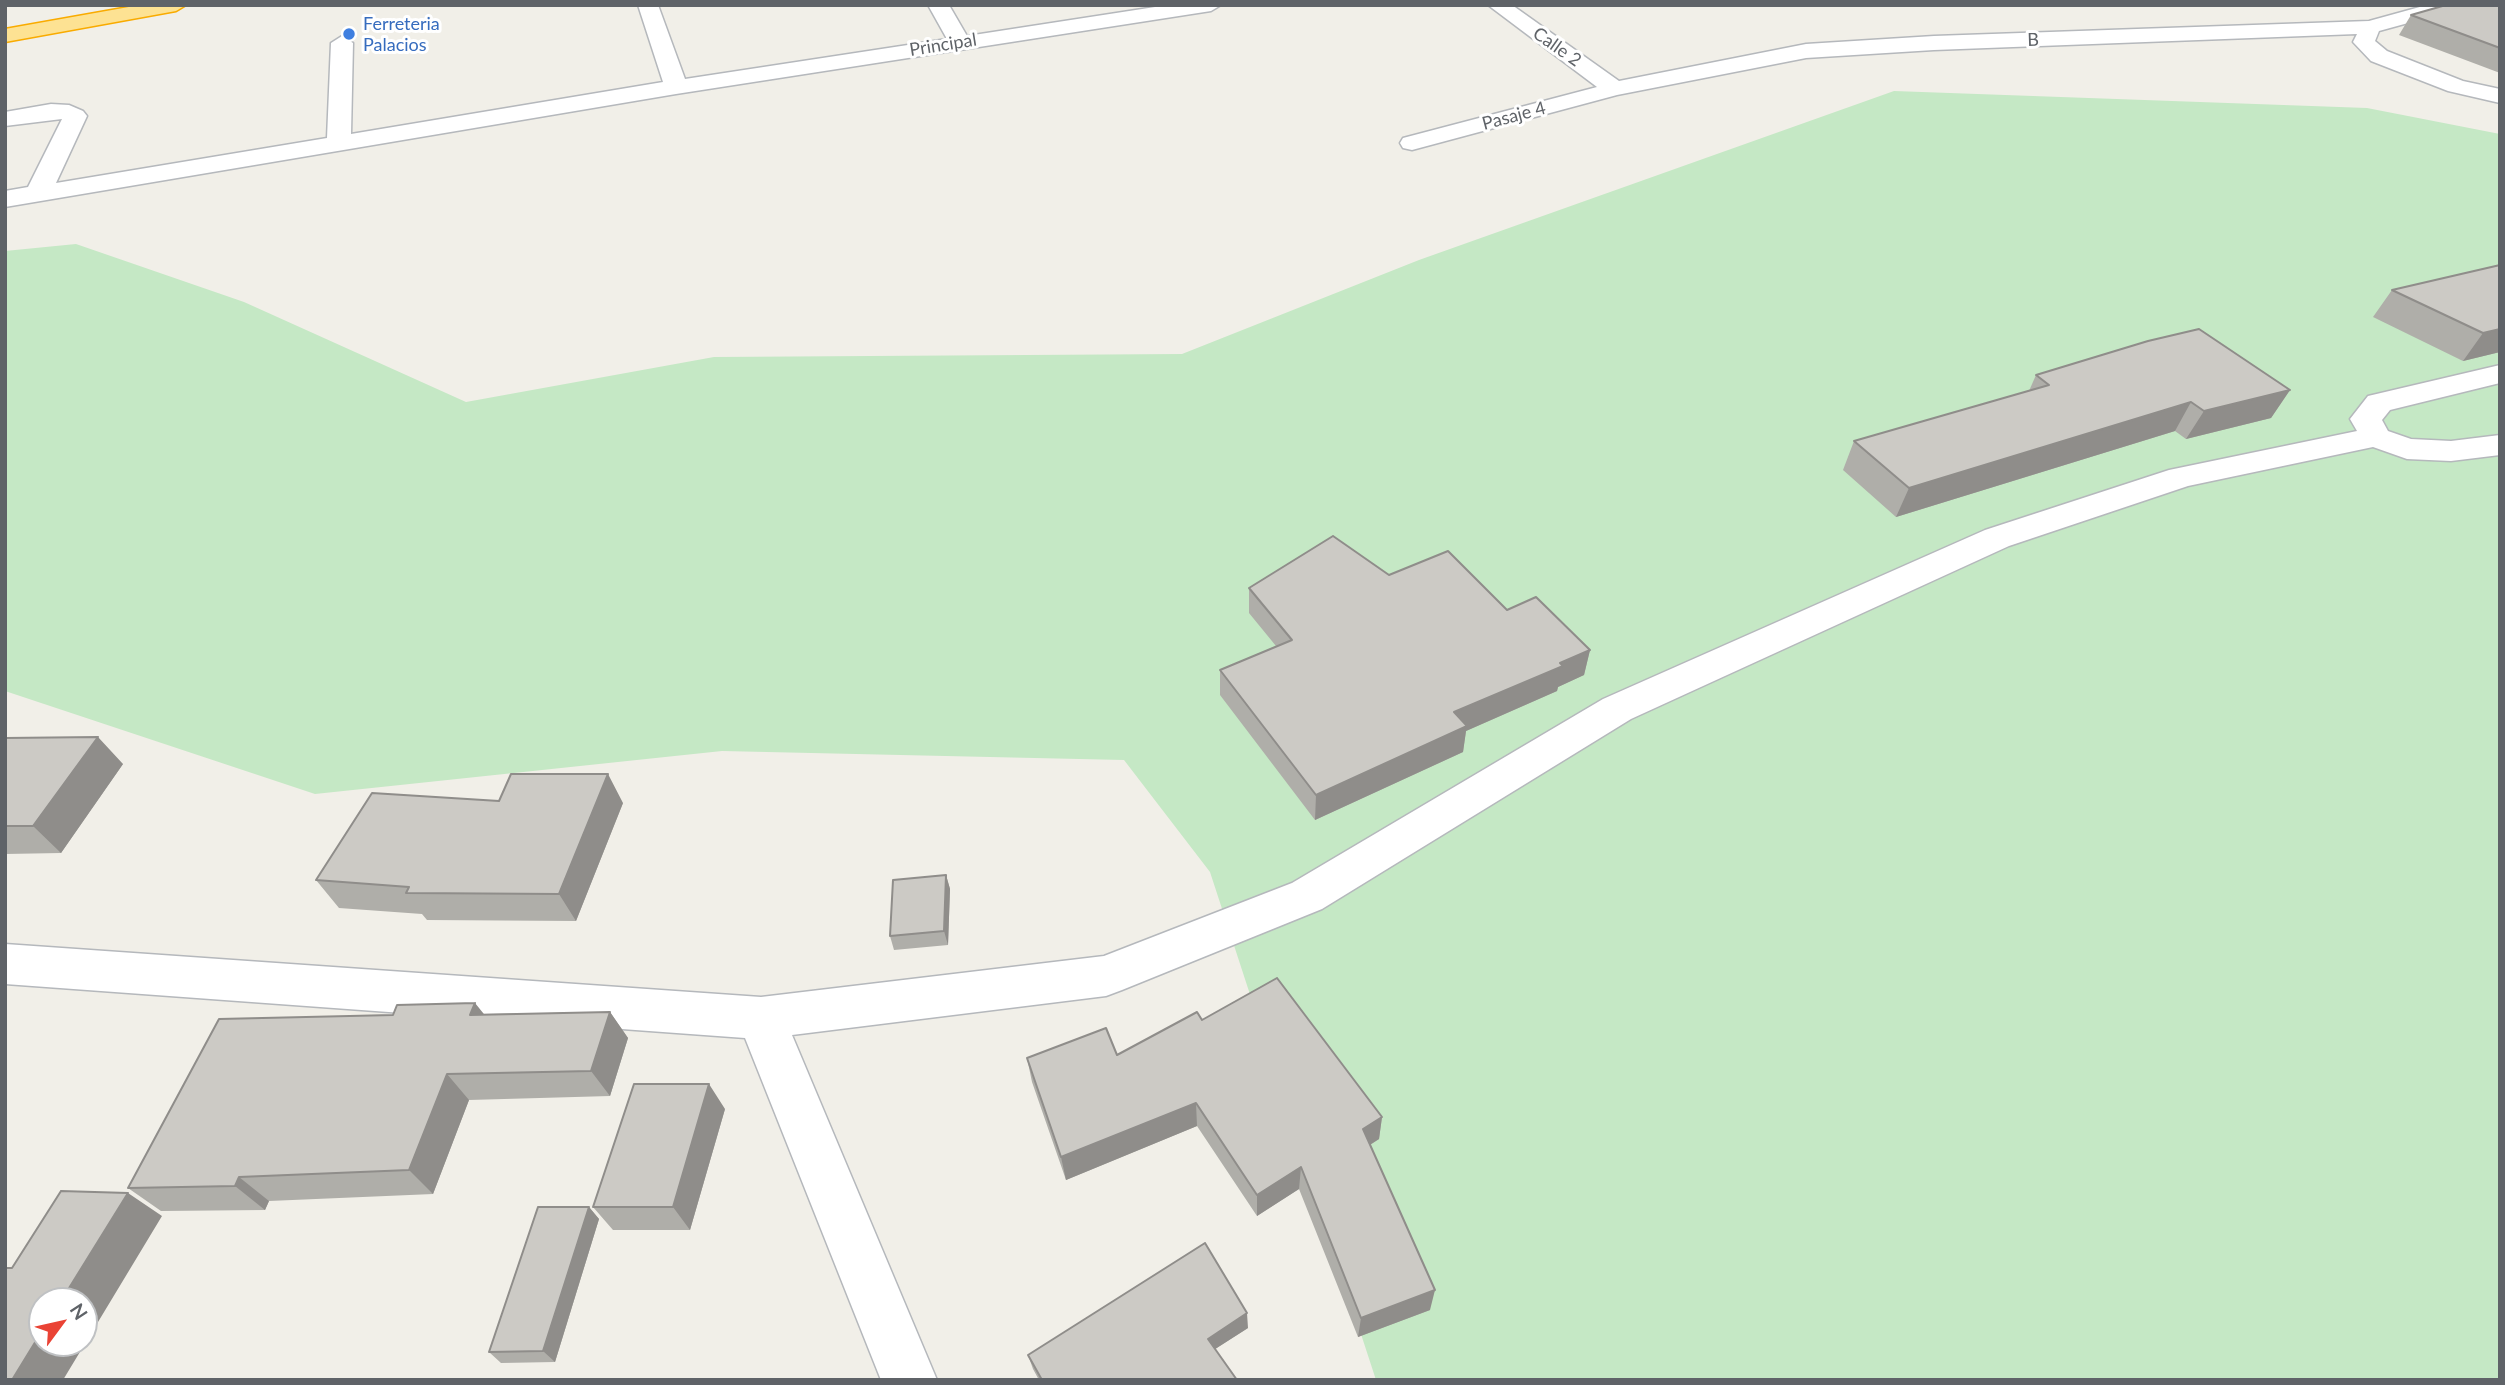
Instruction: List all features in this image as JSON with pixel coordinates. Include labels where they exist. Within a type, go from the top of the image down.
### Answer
[{"type":"highway","points":[[5,36],[176,5]]},
{"type":"street","points":[[648,5],[676,87]]},
{"type":"street","points":[[938,5],[960,43]]},
{"type":"street","name":"Principal","points":[[5,199],[676,87],[1209,5]]},
{"type":"street","name":"Calle 2","points":[[1498,5],[1615,89]]},
{"type":"street","name":"B","points":[[1615,89],[1806,51],[1934,43],[2370,27],[2452,5]]},
{"type":"street","points":[[2336,9],[2370,27],[2364,42],[2379,56],[2456,86],[2500,96]]},
{"type":"street","points":[[339,144],[342,43]]},
{"type":"street","name":"Pasaje 4","points":[[1412,143],[1615,89]]},
{"type":"street","points":[[5,118],[51,111],[69,112],[75,116],[38,193]]},
{"type":"street","points":[[2376,437],[2366,419],[2379,403],[2500,374]]},
{"type":"street","points":[[5,964],[761,1018],[1106,976],[1307,895],[1616,709],[1997,538],[2181,477],[2376,437],[2407,449],[2451,451],[2500,445]]},
{"type":"street","points":[[761,1018],[909,1380]]},
{"type":"green space","points":[[1894,91],[2367,108],[2500,134],[2500,1380],[1376,1380],[1210,872],[1124,760],[722,751],[315,794],[5,691],[5,251],[76,244],[244,302],[466,402],[714,357],[1182,354],[1419,260]]},
{"type":"building","points":[[2446,5],[2500,5],[2500,48],[2411,15]]},
{"type":"building","points":[[2500,265],[2500,329],[2483,333],[2392,290]]},
{"type":"building","points":[[2199,329],[2290,390],[2204,411],[2191,402],[1909,488],[1854,441],[2049,385],[2036,375],[2148,341]]},
{"type":"building","points":[[1333,536],[1389,575],[1448,551],[1507,610],[1536,597],[1590,650],[1560,663],[1563,666],[1454,712],[1467,726],[1316,795],[1220,670],[1292,640],[1249,588]]},
{"type":"building","points":[[98,737],[33,826],[5,826],[5,738]]},
{"type":"building","points":[[511,774],[608,774],[559,894],[406,893],[409,887],[316,880],[372,793],[499,801]]},
{"type":"building","points":[[946,875],[944,931],[890,936],[893,880]]},
{"type":"building","points":[[1277,978],[1382,1117],[1363,1129],[1435,1290],[1361,1318],[1301,1167],[1257,1195],[1196,1103],[1061,1157],[1027,1058],[1106,1028],[1117,1055],[1197,1012],[1202,1020]]},
{"type":"building","points":[[475,1003],[470,1015],[610,1012],[591,1071],[447,1074],[409,1170],[239,1177],[235,1186],[128,1188],[219,1019],[393,1015],[397,1005]]},
{"type":"building","points":[[634,1084],[709,1084],[673,1207],[593,1207]]},
{"type":"building","points":[[61,1191],[128,1193],[70,1287],[28,1287],[28,1354],[12,1380],[5,1380],[5,1268],[12,1268]]},
{"type":"building","points":[[538,1207],[589,1207],[543,1351],[489,1352]]},
{"type":"building","points":[[1205,1243],[1247,1313],[1208,1339],[1237,1380],[1042,1380],[1028,1355]]},
{"type":"place","name":"Ferreteria Palacios","points":[[349,34]]}]
